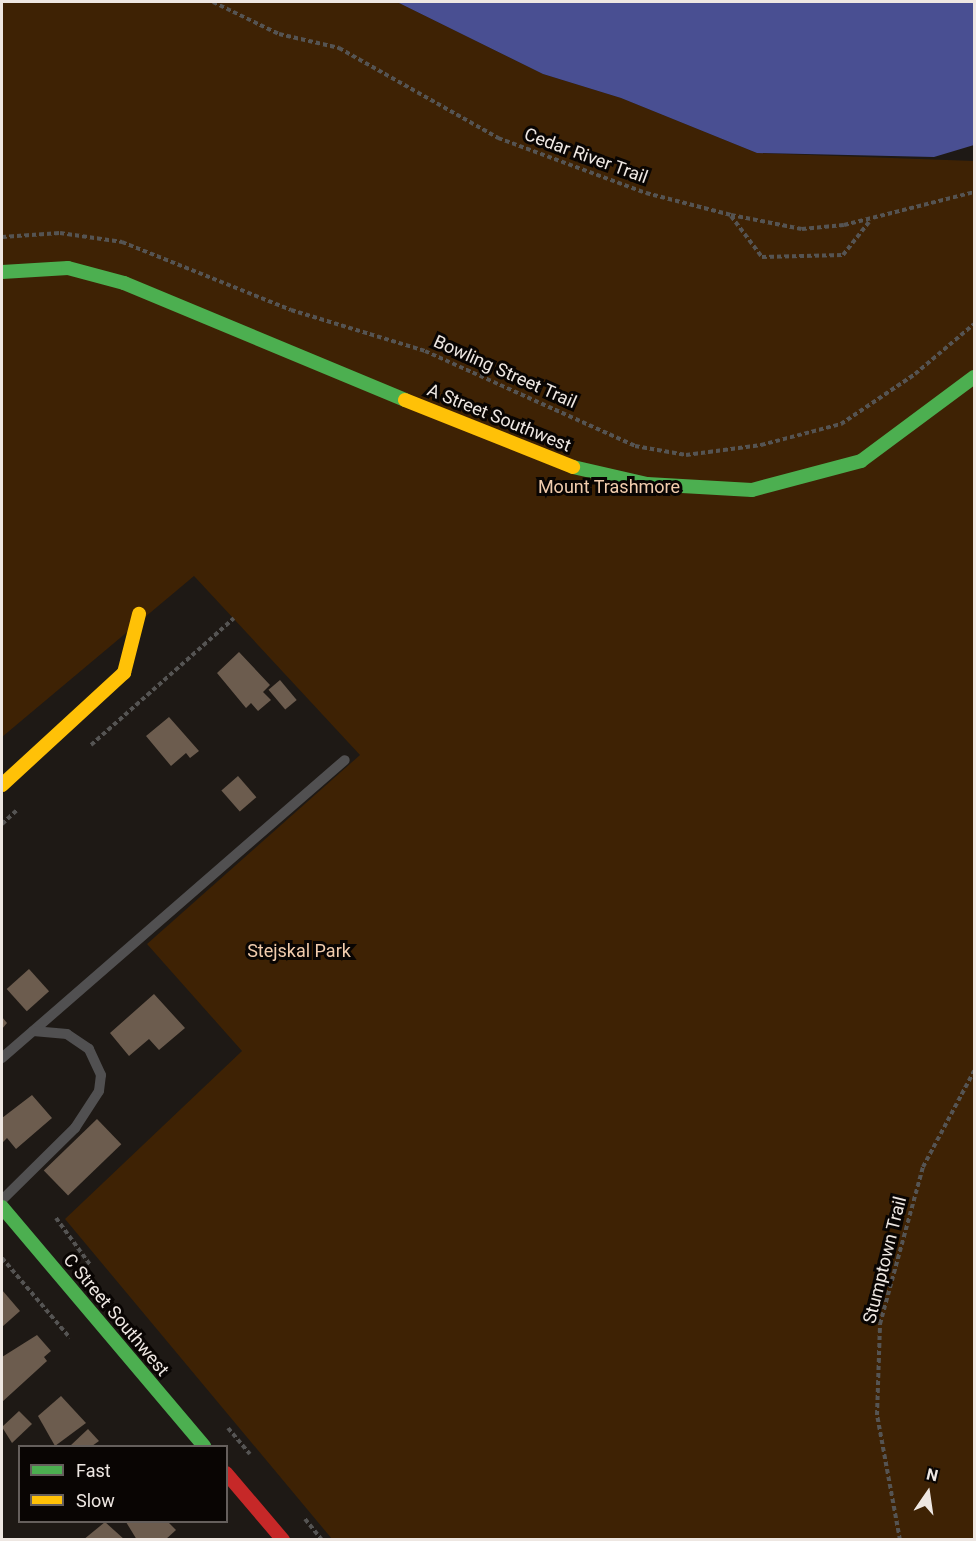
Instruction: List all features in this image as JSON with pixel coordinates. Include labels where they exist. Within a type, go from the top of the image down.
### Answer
[{"type":"street","name":"A Street Southwest","points":[[2,272],[68,268],[124,283],[535,453],[584,471],[646,484],[752,490],[861,461],[975,377]]},
{"type":"street","points":[[2,784],[124,673],[139,614]]},
{"type":"street","name":"C Street Southwest","points":[[2,1207],[203,1445]]},
{"type":"street","points":[[228,1475],[283,1539]]},
{"type":"lane","points":[[2,1058],[345,760]]},
{"type":"lane","points":[[2,1200],[75,1128],[99,1091],[101,1075],[89,1049],[67,1034],[33,1031]]},
{"type":"path","name":"Cedar River Trail","points":[[213,2],[279,34],[339,48],[498,138],[646,193],[731,215],[802,229],[870,221],[975,192]]},
{"type":"path","points":[[731,215],[762,257],[843,255],[870,221]]},
{"type":"path","name":"Bowling Street Trail","points":[[2,237],[60,233],[122,242],[291,309],[425,351],[635,446],[686,455],[761,445],[841,424],[915,374],[975,324]]},
{"type":"path","points":[[85,750],[234,618]]},
{"type":"path","points":[[2,824],[26,802]]},
{"type":"path","name":"Stumptown Trail","points":[[900,1539],[877,1416],[880,1323],[923,1167],[975,1071]]},
{"type":"path","points":[[2,1258],[70,1338]]},
{"type":"green space","name":"Mount Trashmore","points":[[2,2],[397,2],[543,74],[621,98],[757,153],[974,161],[974,1539],[332,1539],[65,1219],[242,1051],[147,944],[360,755],[194,576],[2,737]]},
{"type":"water","points":[[397,2],[974,2],[974,145],[934,157],[757,153],[621,98],[543,74]]},
{"type":"building","points":[[239,652],[270,685],[263,692],[271,700],[258,711],[251,703],[246,708],[217,673]]},
{"type":"building","points":[[280,680],[297,700],[285,710],[269,690]]},
{"type":"building","points":[[169,717],[199,751],[190,758],[186,753],[171,766],[146,736]]},
{"type":"building","points":[[238,776],[256,797],[240,812],[221,790]]},
{"type":"building","points":[[29,969],[49,991],[27,1011],[7,989]]},
{"type":"building","points":[[154,994],[185,1028],[159,1050],[149,1039],[129,1056],[110,1033]]},
{"type":"building","points":[[2,1017],[7,1023],[2,1029]]},
{"type":"building","points":[[32,1095],[52,1118],[16,1149],[7,1138],[2,1143],[2,1118]]},
{"type":"building","points":[[97,1119],[121,1144],[68,1196],[44,1170]]},
{"type":"building","points":[[2,1290],[20,1311],[2,1327]]},
{"type":"building","points":[[37,1335],[51,1351],[44,1357],[47,1361],[2,1402],[2,1357]]},
{"type":"building","points":[[61,1396],[86,1423],[54,1445],[38,1416]]},
{"type":"building","points":[[19,1411],[32,1424],[12,1443],[2,1427]]},
{"type":"building","points":[[88,1429],[99,1441],[93,1445],[71,1445]]},
{"type":"building","points":[[106,1523],[125,1540],[83,1540]]},
{"type":"building","points":[[127,1523],[169,1523],[176,1530],[165,1540],[137,1540]]},
{"type":"traffic: fast","points":[[2,272],[68,268],[124,283],[405,400]]},
{"type":"traffic: fast","points":[[573,467],[647,484],[752,490],[861,461],[974,377]]},
{"type":"traffic: fast","points":[[2,1207],[203,1445]]},
{"type":"traffic: slow","points":[[405,400],[573,467]]},
{"type":"traffic: slow","points":[[2,785],[124,673],[139,614]]},
{"type":"traffic: jam","points":[[228,1475],[283,1540]]},
{"type":"park label","name":"Stejskal Park","points":[[299,951]]}]
